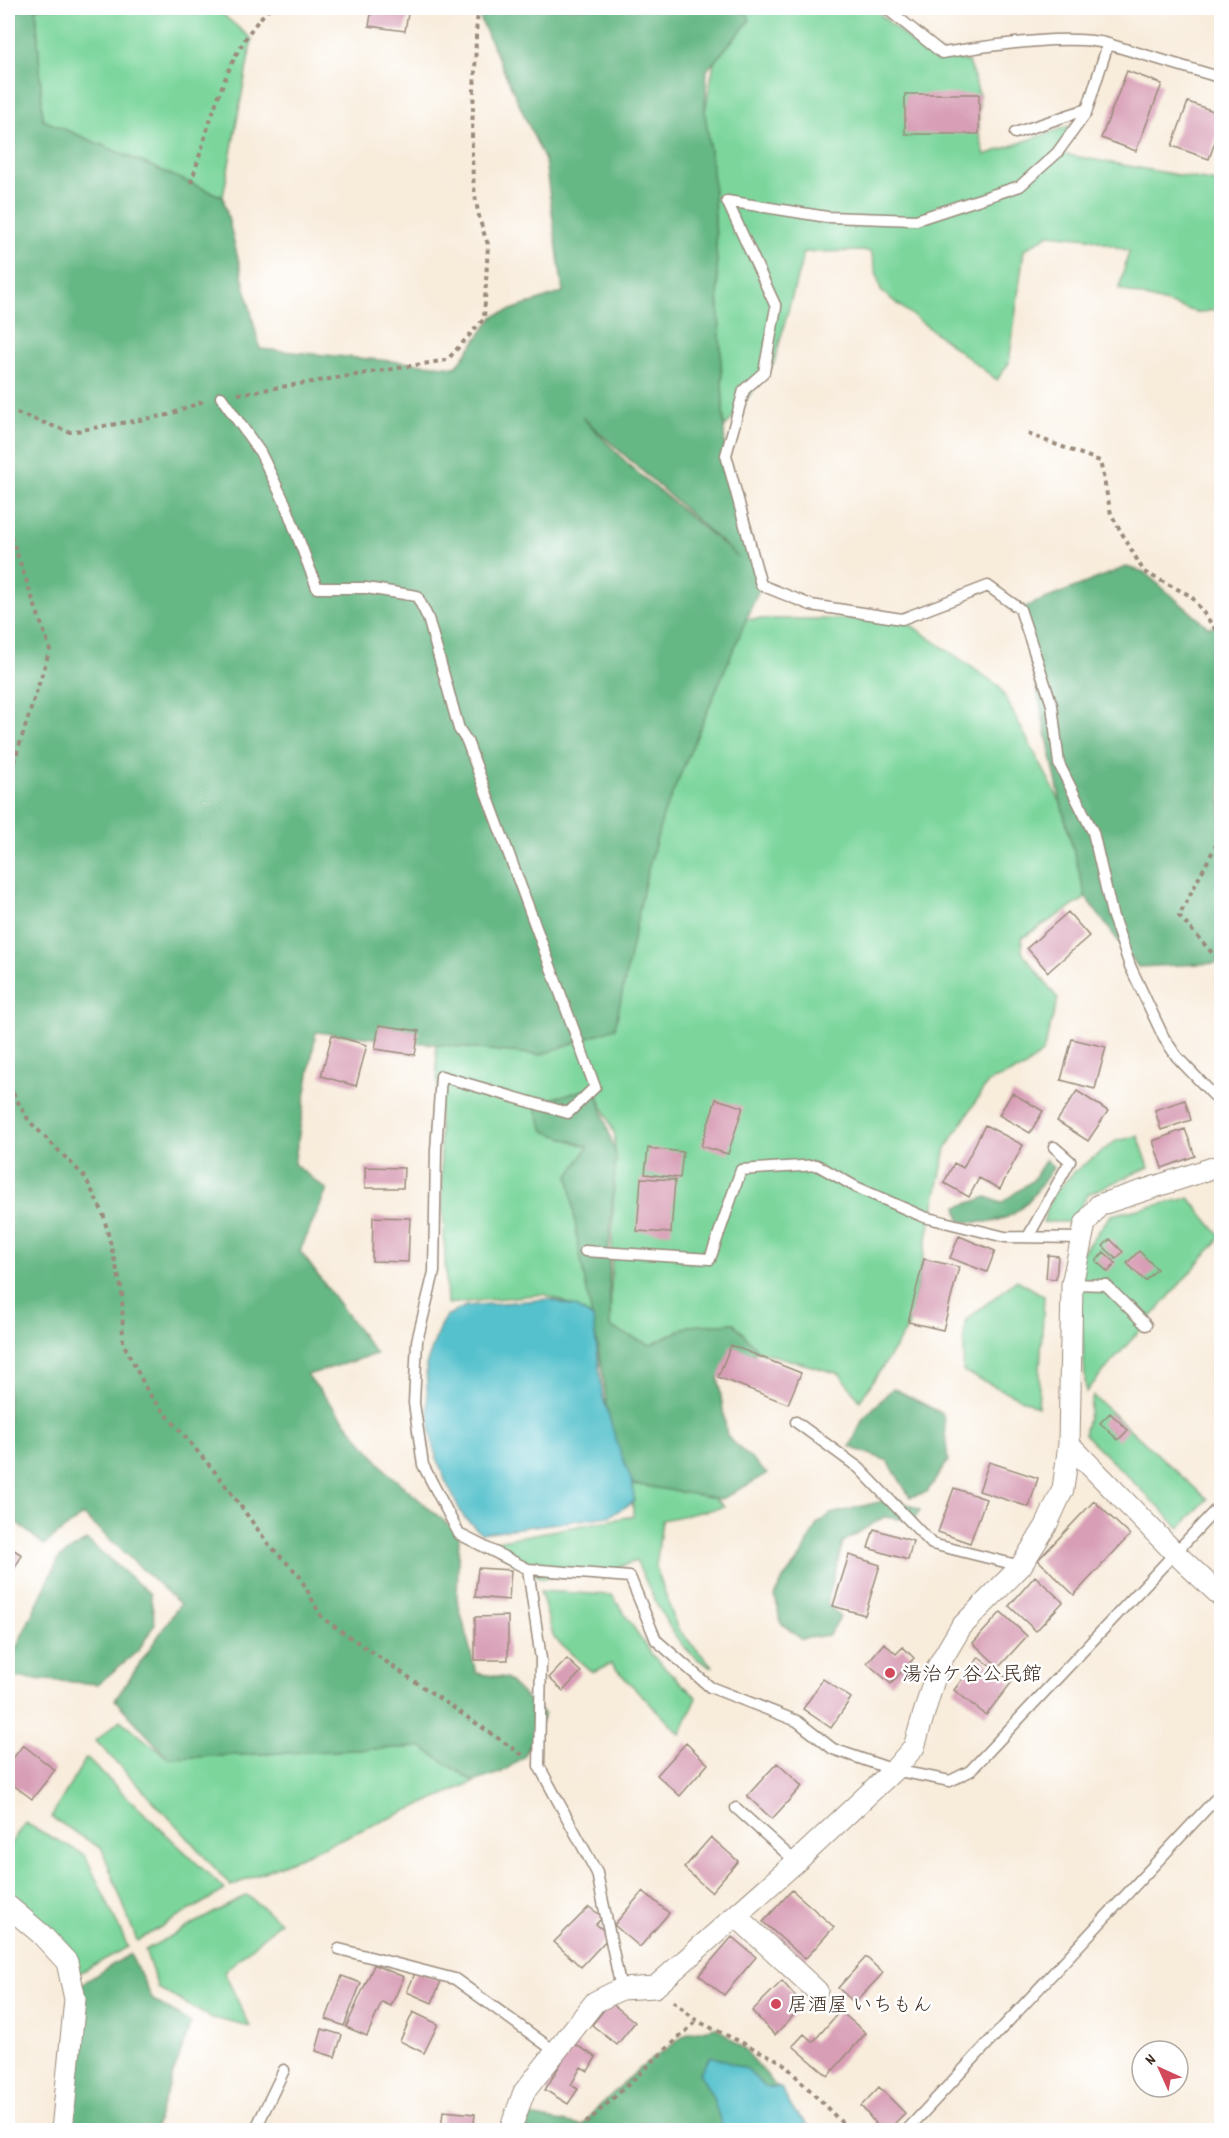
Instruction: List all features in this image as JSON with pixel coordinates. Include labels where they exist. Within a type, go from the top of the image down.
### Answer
[{"type":"street","points":[[510,2130],[524,2092],[595,2002],[621,1989],[656,1987],[796,1862],[894,1770],[914,1747],[938,1666],[961,1627],[1021,1566],[1046,1526],[1063,1489],[1069,1444],[1072,1284],[1085,1224],[1099,1205],[1221,1165]]},
{"type":"street","points":[[1069,1444],[1221,1597]]},
{"type":"street","points":[[8,1906],[41,1934],[67,1962],[75,1999],[62,2130]]},
{"type":"street","points":[[736,1916],[817,1991]]},
{"type":"lane","points":[[886,8],[942,53],[1013,44],[1081,40],[1108,44],[1164,69],[1221,80]]},
{"type":"lane","points":[[1108,44],[1087,109],[1057,153],[1020,186],[916,220],[827,217],[727,201],[776,307],[764,372],[744,390],[726,455],[761,585],[811,605],[902,619],[988,586],[1020,609],[1052,705],[1059,764],[1093,832],[1112,914],[1130,966],[1164,1038],[1177,1057],[1221,1104]]},
{"type":"lane","points":[[1016,133],[1087,109]]},
{"type":"lane","points":[[221,397],[260,452],[285,503],[317,588],[366,588],[417,596],[428,618],[459,729],[467,741],[595,1087],[568,1113],[441,1076],[436,1150],[434,1272],[417,1341],[414,1403],[423,1465],[459,1534],[528,1569],[630,1577],[656,1640],[710,1687],[797,1720],[833,1749],[894,1770],[950,1781],[970,1771],[1221,1503]]},
{"type":"lane","points":[[1028,1238],[1070,1161],[1054,1147]]},
{"type":"lane","points":[[585,1251],[710,1259],[741,1170],[817,1166],[856,1187],[924,1217],[1005,1237],[1082,1238]]},
{"type":"lane","points":[[1072,1284],[1106,1285],[1146,1325]]},
{"type":"lane","points":[[796,1422],[859,1468],[932,1544],[1021,1566]]},
{"type":"lane","points":[[528,1569],[541,1659],[539,1766],[597,1873],[621,1989]]},
{"type":"lane","points":[[907,2130],[1221,1792]]},
{"type":"lane","points":[[736,1808],[796,1862]]},
{"type":"lane","points":[[339,1949],[455,1979],[556,2052]]},
{"type":"lane","points":[[255,2130],[284,2070]]},
{"type":"path","points":[[191,183],[226,77],[255,22],[270,8]]},
{"type":"path","points":[[8,410],[70,432],[168,415],[197,402],[221,397],[447,360],[484,319],[488,244],[483,233],[472,176],[473,100],[479,8]]},
{"type":"path","points":[[1028,434],[1100,461],[1111,514],[1143,572],[1191,596],[1221,638]]},
{"type":"path","points":[[8,528],[50,649],[8,781]]},
{"type":"path","points":[[1221,772],[1216,846],[1179,916],[1221,964]]},
{"type":"path","points":[[8,1085],[29,1121],[85,1177],[103,1213],[122,1291],[123,1343],[149,1394],[220,1478],[269,1545],[299,1575],[322,1618],[524,1757]]},
{"type":"path","points":[[656,1987],[697,2021],[782,2062],[849,2130]]},
{"type":"path","points":[[580,2130],[697,2021]]},
{"type":"green space","points":[[8,8],[36,8],[43,120],[223,197],[260,349],[456,367],[494,316],[563,292],[545,161],[478,14],[479,8],[745,8],[750,20],[707,70],[705,112],[713,175],[725,450],[763,580],[663,816],[646,877],[615,1028],[540,1055],[316,1032],[294,1164],[327,1190],[300,1251],[376,1354],[307,1375],[388,1473],[459,1534],[457,1598],[476,1673],[506,1678],[544,1715],[524,1757],[502,1772],[474,1782],[422,1747],[168,1758],[115,1700],[180,1604],[83,1515],[44,1545],[11,1518],[8,1518]],"holes":[[[582,417],[738,557],[631,467]]]},
{"type":"green space","points":[[36,8],[215,8],[252,39],[223,197],[43,120]]},
{"type":"green space","points":[[745,8],[873,8],[911,42],[969,62],[979,94],[979,134],[985,155],[1069,126],[1057,153],[1221,183],[1221,308],[1200,313],[1119,289],[1129,251],[1089,238],[1049,234],[1024,250],[1009,363],[997,380],[881,291],[871,251],[804,252],[774,363],[724,429],[713,175],[705,112],[714,62],[750,20]]},
{"type":"green space","points":[[1126,567],[1144,572],[1208,627],[1221,625],[1221,963],[1138,967],[1086,898],[1061,803],[1020,609]]},
{"type":"green space","points":[[714,619],[902,619],[999,686],[1061,803],[1086,898],[1022,938],[1022,952],[1058,999],[1043,1052],[1024,1068],[988,1082],[946,1148],[908,1328],[860,1401],[840,1374],[758,1351],[734,1323],[689,1326],[650,1346],[610,1327],[615,1135],[594,1087],[589,1146],[585,1254],[593,1318],[576,1307],[544,1294],[447,1304],[436,1044],[540,1055],[628,942]]},
{"type":"green space","points":[[595,1087],[616,1156],[609,1250],[610,1327],[650,1345],[689,1326],[734,1323],[758,1351],[718,1377],[727,1436],[767,1474],[722,1499],[633,1484],[614,1468],[602,1369],[578,1245],[569,1176],[588,1147],[544,1131],[534,1103]]},
{"type":"green space","points":[[1138,1136],[1149,1167],[1088,1194],[1072,1222],[1043,1222],[1052,1196],[1074,1172],[1116,1141]]},
{"type":"green space","points":[[1046,1159],[1053,1168],[1034,1194],[1016,1212],[993,1221],[960,1221],[957,1207],[987,1197],[1001,1203],[1033,1180]]},
{"type":"green space","points":[[1189,1198],[1221,1237],[1086,1392],[1077,1259],[1111,1215]]},
{"type":"green space","points":[[1017,1280],[1044,1296],[1038,1407],[963,1371],[965,1321]]},
{"type":"green space","points":[[893,1388],[943,1414],[948,1461],[927,1492],[910,1497],[888,1461],[850,1447],[863,1419]]},
{"type":"green space","points":[[1093,1396],[1207,1499],[1180,1528],[1084,1434]]},
{"type":"green space","points":[[633,1484],[714,1497],[724,1507],[662,1520],[656,1567],[677,1628],[713,1667],[699,1660],[676,1637],[636,1561],[599,1574],[541,1578],[498,1552],[495,1541],[633,1516]]},
{"type":"green space","points":[[895,1498],[920,1510],[914,1521],[884,1517],[843,1542],[827,1603],[840,1617],[829,1635],[801,1639],[781,1623],[775,1596],[783,1579],[800,1558],[817,1524],[831,1514]]},
{"type":"green space","points":[[87,1540],[150,1594],[155,1623],[139,1650],[98,1684],[8,1677],[8,1644],[16,1648],[59,1558]]},
{"type":"green space","points":[[540,1591],[612,1595],[652,1655],[697,1698],[680,1734],[611,1664],[592,1672],[554,1638]]},
{"type":"green space","points":[[120,1720],[168,1758],[422,1747],[474,1782],[231,1886],[96,1741]]},
{"type":"green space","points":[[86,1758],[225,1890],[137,1941],[102,1849],[51,1817]]},
{"type":"green space","points":[[25,1823],[85,1855],[128,1947],[70,1978],[69,1947],[8,1906],[8,1847]]},
{"type":"green space","points":[[247,1895],[280,1922],[224,1972],[250,2027],[209,2017],[158,1988],[145,1950]]},
{"type":"green space","points":[[130,1954],[153,2000],[191,2023],[154,2130],[61,2130],[73,1989]]},
{"type":"green space","points":[[716,2027],[744,2049],[766,2074],[788,2102],[797,2130],[525,2130],[531,2116],[583,2126],[596,2109],[639,2069],[688,2033]]},
{"type":"water","points":[[549,1299],[576,1307],[593,1318],[603,1397],[633,1484],[634,1502],[609,1516],[481,1533],[463,1516],[445,1480],[433,1447],[428,1410],[426,1365],[446,1316],[466,1306]]},
{"type":"water","points":[[711,2056],[746,2069],[765,2087],[781,2088],[793,2110],[813,2130],[722,2130],[712,2095],[699,2073]]},
{"type":"building","points":[[372,8],[409,8],[405,31],[369,26]]},
{"type":"building","points":[[1127,71],[1162,84],[1136,151],[1101,138]]},
{"type":"building","points":[[905,94],[979,94],[979,134],[905,134]]},
{"type":"building","points":[[1188,102],[1222,114],[1222,122],[1209,159],[1172,146]]},
{"type":"building","points":[[1068,912],[1089,936],[1048,972],[1027,948]]},
{"type":"building","points":[[379,1025],[419,1031],[415,1055],[375,1049]]},
{"type":"building","points":[[332,1035],[367,1045],[356,1086],[321,1076]]},
{"type":"building","points":[[1072,1039],[1106,1047],[1095,1089],[1061,1080]]},
{"type":"building","points":[[1077,1091],[1108,1111],[1088,1141],[1057,1121]]},
{"type":"building","points":[[1012,1093],[1043,1111],[1030,1133],[999,1115]]},
{"type":"building","points":[[716,1099],[743,1107],[728,1154],[701,1146]]},
{"type":"building","points":[[1185,1100],[1191,1120],[1161,1130],[1155,1110]]},
{"type":"building","points":[[985,1125],[1023,1145],[1000,1189],[979,1178],[969,1197],[944,1183],[954,1163],[963,1168]]},
{"type":"building","points":[[1185,1129],[1195,1156],[1162,1168],[1153,1141]]},
{"type":"building","points":[[648,1148],[683,1152],[680,1178],[645,1174]]},
{"type":"building","points":[[365,1167],[404,1168],[403,1188],[365,1188]]},
{"type":"building","points":[[641,1178],[675,1180],[671,1233],[637,1231]]},
{"type":"building","points":[[373,1217],[410,1218],[408,1262],[372,1261]]},
{"type":"building","points":[[959,1236],[995,1251],[987,1272],[950,1258]]},
{"type":"building","points":[[1110,1239],[1123,1252],[1116,1259],[1103,1246]]},
{"type":"building","points":[[1139,1251],[1157,1269],[1145,1281],[1127,1263]]},
{"type":"building","points":[[1104,1252],[1116,1263],[1108,1272],[1096,1261]]},
{"type":"building","points":[[1048,1255],[1058,1256],[1056,1279],[1046,1278]]},
{"type":"building","points":[[924,1259],[959,1267],[943,1330],[908,1322]]},
{"type":"building","points":[[731,1345],[801,1373],[788,1404],[718,1377]]},
{"type":"building","points":[[1110,1413],[1128,1430],[1118,1440],[1100,1423]]},
{"type":"building","points":[[989,1462],[1038,1478],[1029,1507],[979,1491]]},
{"type":"building","points":[[954,1488],[986,1499],[970,1543],[938,1532]]},
{"type":"building","points":[[1094,1501],[1130,1535],[1074,1595],[1038,1560]]},
{"type":"building","points":[[874,1529],[913,1541],[908,1560],[868,1548]]},
{"type":"building","points":[[8,1546],[22,1555],[8,1580]]},
{"type":"building","points":[[849,1555],[880,1565],[865,1615],[833,1606]]},
{"type":"building","points":[[478,1568],[511,1570],[509,1600],[475,1597]]},
{"type":"building","points":[[1035,1576],[1063,1602],[1036,1631],[1009,1606]]},
{"type":"building","points":[[1001,1612],[1027,1636],[999,1667],[973,1643]]},
{"type":"building","points":[[508,1616],[508,1660],[475,1660],[475,1617]]},
{"type":"building","name":"湯治ケ谷公民館","points":[[884,1643],[896,1654],[903,1647],[914,1658],[891,1684],[867,1663]]},
{"type":"building","points":[[979,1657],[1012,1682],[986,1715],[954,1690]]},
{"type":"building","points":[[567,1659],[581,1672],[563,1691],[549,1678]]},
{"type":"building","points":[[823,1679],[851,1698],[831,1728],[803,1709]]},
{"type":"building","points":[[686,1743],[708,1764],[680,1796],[657,1775]]},
{"type":"building","points":[[23,1745],[55,1770],[32,1799],[8,1781],[8,1765]]},
{"type":"building","points":[[777,1763],[802,1786],[772,1819],[747,1796]]},
{"type":"building","points":[[711,1837],[738,1861],[711,1892],[684,1868]]},
{"type":"building","points":[[792,1890],[834,1927],[805,1959],[763,1922]]},
{"type":"building","points":[[643,1891],[669,1913],[640,1947],[614,1925]]},
{"type":"building","points":[[589,1907],[603,1917],[596,1924],[610,1936],[581,1967],[554,1942]]},
{"type":"building","points":[[732,1937],[756,1957],[724,1995],[699,1975]]},
{"type":"building","points":[[866,1957],[883,1973],[855,2003],[838,1988]]},
{"type":"building","points":[[374,1965],[404,1977],[391,2006],[382,2002],[367,2036],[346,2027]]},
{"type":"building","points":[[416,1971],[441,1981],[432,2003],[407,1992]]},
{"type":"building","points":[[342,1976],[361,1983],[344,2026],[326,2019]]},
{"type":"building","points":[[782,1981],[803,2005],[775,2035],[752,2011]]},
{"type":"building","points":[[610,2002],[635,2022],[617,2045],[592,2025]]},
{"type":"building","points":[[840,2011],[866,2033],[828,2076],[793,2046],[804,2034],[813,2042]]},
{"type":"building","points":[[413,2012],[438,2024],[424,2053],[400,2041]]},
{"type":"building","points":[[322,2029],[342,2035],[335,2057],[316,2051]]},
{"type":"building","points":[[573,2043],[596,2057],[588,2071],[581,2067],[571,2085],[578,2089],[568,2104],[545,2090]]},
{"type":"building","points":[[879,2087],[905,2113],[888,2130],[881,2130],[861,2106]]},
{"type":"building","points":[[443,2111],[475,2114],[473,2130],[441,2130]]},
{"type":"place","name":"湯治ケ谷公民館","points":[[890,1673]]},
{"type":"place","name":"居酒屋 いちもん","points":[[776,2004]]}]
